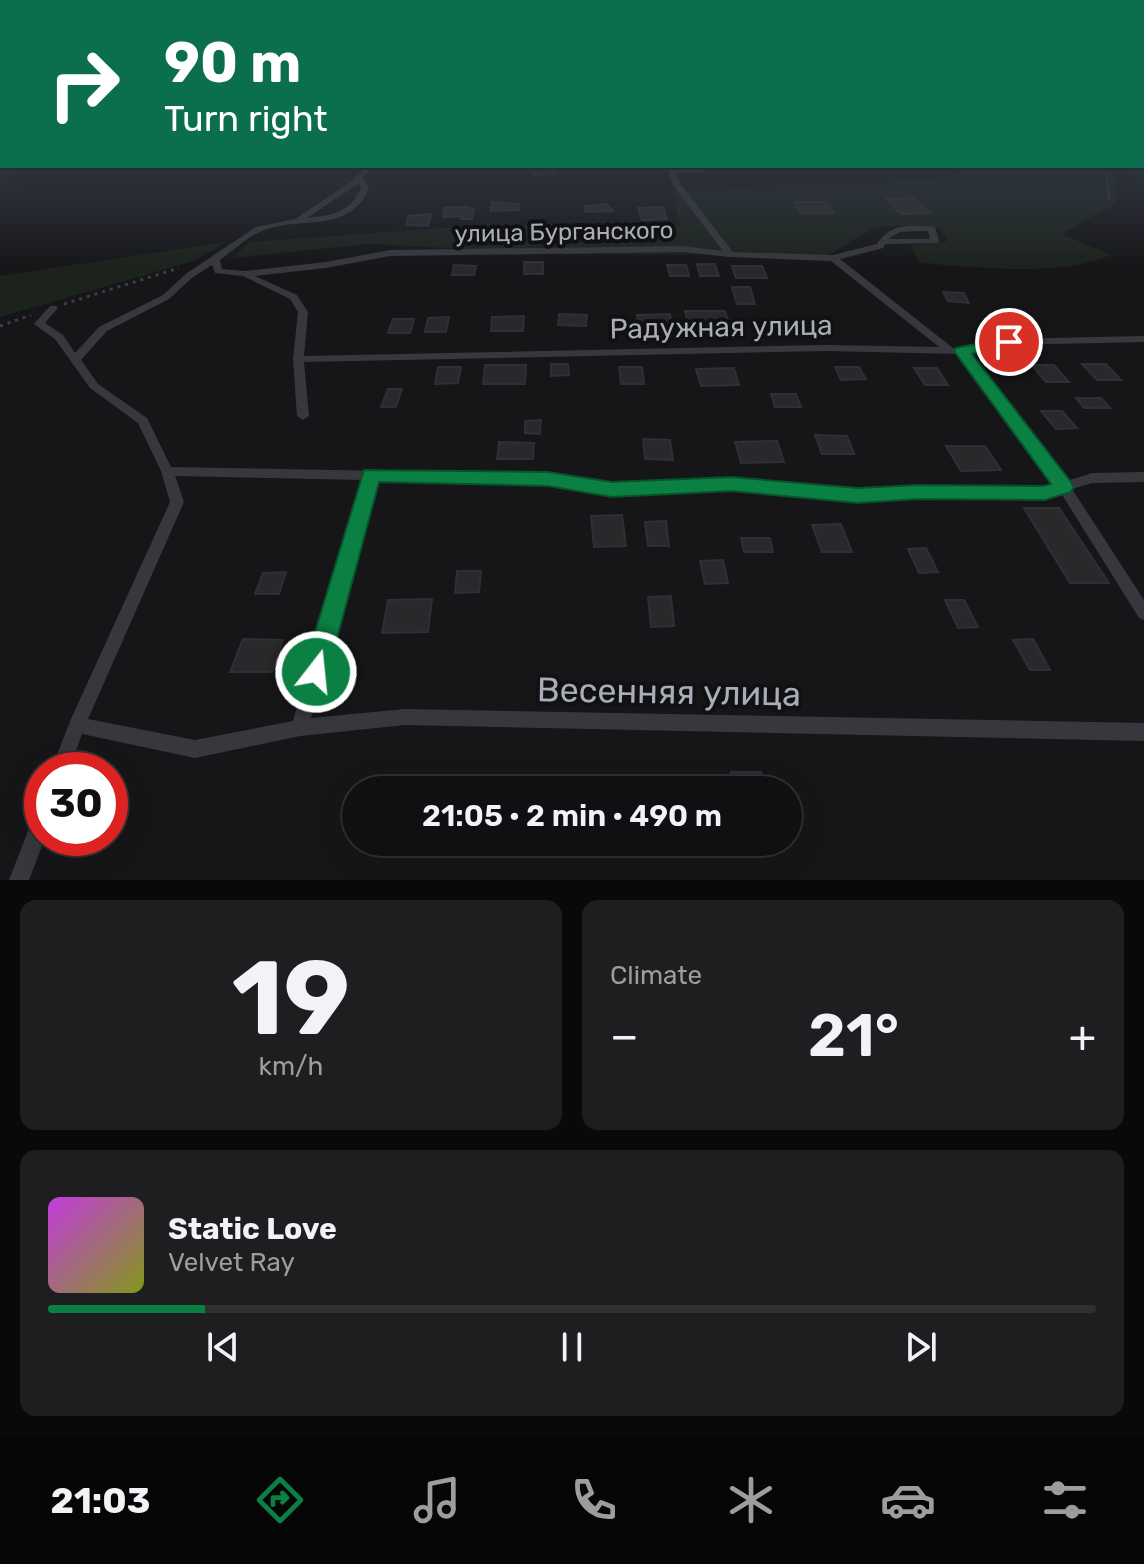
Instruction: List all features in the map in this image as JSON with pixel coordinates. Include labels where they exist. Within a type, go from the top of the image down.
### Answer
[{"type":"street","points":[[298,221],[346,187]]},
{"type":"street","points":[[75,360],[103,329],[166,297],[259,229],[340,215],[362,201],[364,187]]},
{"type":"street","points":[[679,187],[730,254]]},
{"type":"street","name":"улица Бурганского","points":[[245,274],[326,265],[390,253],[683,249],[833,258],[880,246],[882,242],[886,235],[899,228],[932,229],[935,233],[935,241],[882,242]]},
{"type":"street","points":[[833,258],[956,351],[1064,487],[1144,613]]},
{"type":"street","points":[[210,262],[218,271],[245,274],[294,297],[299,305],[303,312],[298,359],[303,416]]},
{"type":"street","points":[[53,308],[39,324],[59,337],[94,386],[143,421],[167,471],[177,502],[67,752]]},
{"type":"street","name":"Радужная улица","points":[[298,359],[826,348],[956,351],[1009,342],[1144,339]]},
{"type":"street","points":[[167,471],[548,479],[612,489],[731,484],[858,495],[1045,493],[1092,478],[1144,477]]},
{"type":"street","points":[[300,728],[371,475]]},
{"type":"street","name":"Весенняя улица","points":[[77,725],[195,749],[300,728],[405,717],[1144,732]]},
{"type":"street","points":[[19,880],[28,856]]},
{"type":"path","points":[[0,326],[183,267],[210,262]]},
{"type":"shaded area","points":[[760,187],[1115,187],[1116,204],[1061,234],[1111,255],[1067,267],[1042,269],[920,263],[910,246],[948,241],[939,227],[889,226],[870,230],[829,255],[564,254],[369,244],[233,258],[249,242],[494,224],[562,227],[680,225],[672,191]]},
{"type":"shaded area","points":[[226,242],[194,261],[0,317],[0,276]]},
{"type":"building","points":[[914,198],[930,213],[901,214],[886,199]]},
{"type":"building","points":[[492,202],[519,204],[519,210],[490,211]]},
{"type":"building","points":[[795,202],[826,202],[834,213],[802,214]]},
{"type":"building","points":[[607,204],[613,211],[585,212],[585,206]]},
{"type":"building","points":[[663,207],[667,219],[642,220],[638,208]]},
{"type":"building","points":[[444,208],[474,209],[472,219],[443,217]]},
{"type":"building","points":[[431,214],[428,226],[406,225],[408,216]]},
{"type":"building","points":[[524,262],[543,262],[543,274],[524,274]]},
{"type":"building","points":[[697,264],[715,264],[719,276],[700,276]]},
{"type":"building","points":[[454,265],[476,266],[474,275],[452,275]]},
{"type":"building","points":[[667,265],[686,265],[689,276],[670,276]]},
{"type":"building","points":[[732,266],[762,266],[767,278],[736,278]]},
{"type":"building","points":[[732,287],[750,287],[755,304],[737,304]]},
{"type":"building","points":[[943,292],[964,293],[969,303],[948,301]]},
{"type":"building","points":[[685,311],[725,311],[729,324],[688,324]]},
{"type":"building","points":[[559,314],[587,315],[586,326],[558,325]]},
{"type":"building","points":[[670,314],[673,328],[639,329],[637,315]]},
{"type":"building","points":[[524,316],[523,331],[491,331],[492,317]]},
{"type":"building","points":[[449,317],[446,332],[425,332],[428,318]]},
{"type":"building","points":[[393,319],[414,319],[410,333],[388,333]]},
{"type":"building","points":[[551,364],[568,364],[569,375],[551,376]]},
{"type":"building","points":[[1082,364],[1106,364],[1121,380],[1097,380]]},
{"type":"building","points":[[485,365],[526,365],[525,384],[483,384]]},
{"type":"building","points":[[1032,365],[1054,365],[1069,382],[1046,382]]},
{"type":"building","points":[[438,367],[461,367],[458,383],[435,384]]},
{"type":"building","points":[[619,367],[642,367],[644,384],[621,384]]},
{"type":"building","points":[[835,367],[859,367],[866,379],[841,380]]},
{"type":"building","points":[[734,368],[739,385],[701,386],[696,369]]},
{"type":"building","points":[[914,368],[937,368],[948,385],[925,385]]},
{"type":"building","points":[[388,389],[402,389],[396,407],[381,407]]},
{"type":"building","points":[[771,394],[796,394],[801,407],[775,407]]},
{"type":"building","points":[[1076,398],[1101,398],[1110,408],[1084,408]]},
{"type":"building","points":[[1041,411],[1062,411],[1077,428],[1056,429]]},
{"type":"building","points":[[541,420],[540,434],[525,433],[525,421]]},
{"type":"building","points":[[815,435],[847,436],[854,454],[822,454]]},
{"type":"building","points":[[643,439],[670,440],[673,460],[645,459]]},
{"type":"building","points":[[777,441],[784,462],[741,463],[735,442]]},
{"type":"building","points":[[499,442],[534,443],[533,459],[497,459]]},
{"type":"building","points":[[946,446],[985,446],[1001,470],[961,471]]},
{"type":"building","points":[[1024,508],[1059,508],[1109,583],[1070,583]]},
{"type":"building","points":[[622,515],[626,546],[594,547],[591,516]]},
{"type":"building","points":[[666,521],[669,546],[648,546],[645,522]]},
{"type":"building","points":[[841,524],[852,552],[822,552],[812,525]]},
{"type":"building","points":[[741,538],[770,538],[773,552],[744,552]]},
{"type":"building","points":[[926,548],[938,572],[919,573],[908,549]]},
{"type":"building","points":[[723,560],[728,583],[705,584],[700,561]]},
{"type":"building","points":[[457,571],[481,571],[479,592],[455,593]]},
{"type":"building","points":[[286,572],[279,594],[255,594],[263,573]]},
{"type":"building","points":[[671,596],[674,626],[651,627],[648,597]]},
{"type":"building","points":[[432,599],[428,632],[382,633],[388,600]]},
{"type":"building","points":[[945,600],[964,600],[978,627],[958,628]]},
{"type":"building","points":[[243,639],[283,640],[272,672],[230,672]]},
{"type":"building","points":[[1033,639],[1050,670],[1030,670],[1013,640]]},
{"type":"building","points":[[731,772],[761,772],[762,776],[731,776]]},
{"type":"waterway","points":[[1108,187],[1109,198]]},
{"type":"route","points":[[316,672],[371,475],[548,479],[612,489],[731,484],[858,495],[1045,493],[1064,487],[962,351],[1009,342]]}]
